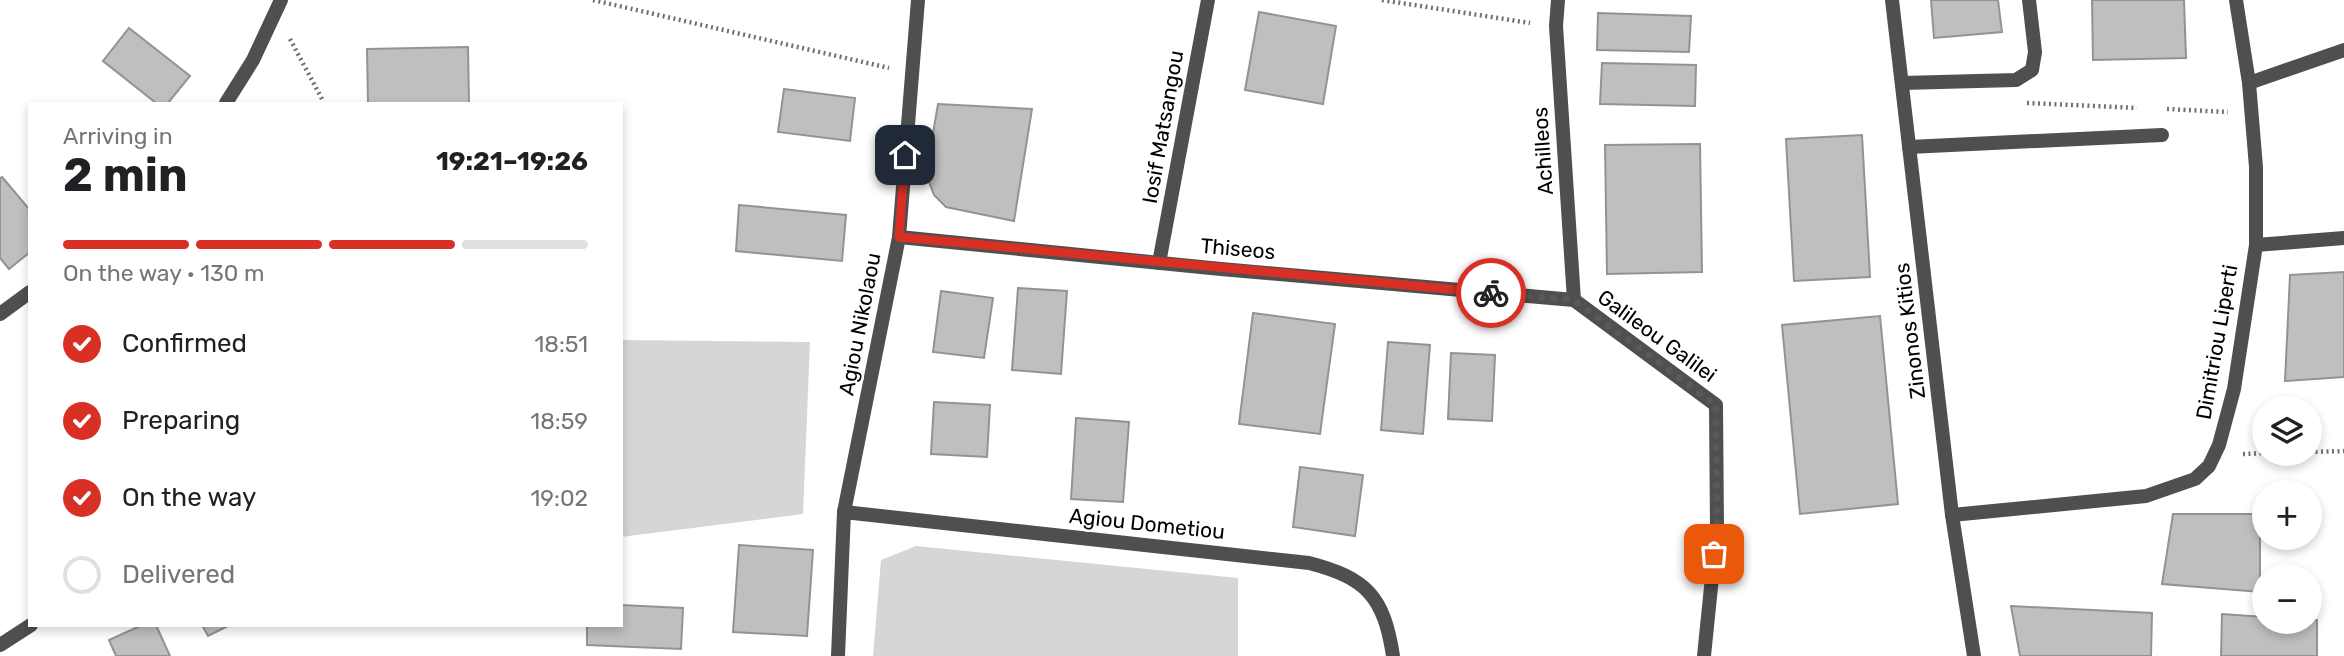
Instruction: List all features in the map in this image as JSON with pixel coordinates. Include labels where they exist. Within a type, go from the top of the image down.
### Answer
[{"type":"street","name":"Agiou Nikolaou","points":[[838,656],[844,512],[899,237],[918,0]]},
{"type":"street","name":"Iosif Matsangou","points":[[1159,262],[1208,0]]},
{"type":"street","name":"Achilleos","points":[[1558,0],[1556,26],[1574,300]]},
{"type":"street","name":"Zinonos Kitios","points":[[1892,0],[1952,515],[1974,656]]},
{"type":"street","points":[[1902,83],[2016,80],[2026,76],[2032,70],[2035,52],[2029,0]]},
{"type":"street","name":"Dimitriou Liperti","points":[[1952,515],[2146,496],[2195,480],[2209,466],[2219,445],[2234,389],[2256,245],[2256,167],[2249,83],[2236,0]]},
{"type":"street","points":[[227,102],[253,60],[278,6]]},
{"type":"street","points":[[2249,83],[2344,50]]},
{"type":"street","points":[[1909,148],[2162,135]]},
{"type":"street","name":"Thiseos","points":[[899,237],[1574,300]]},
{"type":"street","points":[[2256,245],[2344,238]]},
{"type":"street","points":[[0,314],[28,293]]},
{"type":"street","name":"Galileou Galilei","points":[[1574,300],[1716,405],[1717,528],[1704,656]]},
{"type":"street","name":"Agiou Dometiou","points":[[844,512],[1309,563],[1359,582],[1373,596],[1384,615],[1394,656]]},
{"type":"street","points":[[0,645],[28,627]]},
{"type":"path","points":[[593,0],[911,73]]},
{"type":"path","points":[[632,9],[633,0]]},
{"type":"path","points":[[1382,0],[1556,26]]},
{"type":"path","points":[[278,6],[322,102]]},
{"type":"path","points":[[2015,103],[2140,108]]},
{"type":"path","points":[[2154,108],[2251,113]]},
{"type":"path","points":[[2322,452],[2344,451]]},
{"type":"shaded area","points":[[623,340],[810,342],[803,514],[623,537]]},
{"type":"shaded area","points":[[916,546],[1238,578],[1238,656],[873,656],[881,560]]},
{"type":"building","points":[[1931,0],[1998,0],[2002,32],[1934,38]]},
{"type":"building","points":[[2092,0],[2184,0],[2186,58],[2093,60]]},
{"type":"building","points":[[1259,12],[1336,26],[1323,104],[1245,90]]},
{"type":"building","points":[[1598,13],[1691,16],[1689,52],[1597,50]]},
{"type":"building","points":[[129,28],[190,76],[169,102],[155,102],[103,61]]},
{"type":"building","points":[[468,47],[469,102],[368,102],[367,49]]},
{"type":"building","points":[[1602,63],[1696,65],[1695,106],[1600,104]]},
{"type":"building","points":[[784,89],[855,98],[850,141],[778,132]]},
{"type":"building","points":[[938,104],[1032,109],[1014,221],[946,207],[934,195],[926,174]]},
{"type":"building","points":[[1862,135],[1870,277],[1794,281],[1786,139]]},
{"type":"building","points":[[1700,144],[1702,272],[1607,274],[1605,145]]},
{"type":"building","points":[[2,177],[28,208],[28,254],[9,269],[0,258]]},
{"type":"building","points":[[739,205],[846,215],[842,261],[736,251]]},
{"type":"building","points":[[2344,272],[2344,377],[2285,381],[2290,275]]},
{"type":"building","points":[[1018,288],[1067,291],[1061,374],[1012,370]]},
{"type":"building","points":[[941,291],[993,298],[984,358],[933,352]]},
{"type":"building","points":[[1253,313],[1335,324],[1320,434],[1239,424]]},
{"type":"building","points":[[1880,316],[1898,504],[1800,514],[1782,325]]},
{"type":"building","points":[[1388,342],[1430,345],[1423,434],[1381,430]]},
{"type":"building","points":[[1451,353],[1495,355],[1492,421],[1448,419]]},
{"type":"building","points":[[934,402],[990,405],[987,457],[931,454]]},
{"type":"building","points":[[1076,418],[1129,422],[1123,502],[1071,499]]},
{"type":"building","points":[[1300,467],[1363,475],[1355,536],[1293,527]]},
{"type":"building","points":[[2173,514],[2252,514],[2252,550],[2260,550],[2260,564],[2252,564],[2252,591],[2162,584]]},
{"type":"building","points":[[739,545],[813,550],[807,636],[733,632]]},
{"type":"building","points":[[623,605],[683,608],[681,649],[587,645],[587,627],[623,627]]},
{"type":"building","points":[[2011,606],[2152,613],[2151,656],[2020,656]]},
{"type":"building","points":[[2222,614],[2252,616],[2252,634],[2317,634],[2317,656],[2221,656]]},
{"type":"building","points":[[138,627],[157,627],[170,656],[116,656],[109,640]]},
{"type":"building","points":[[203,627],[226,627],[208,636]]},
{"type":"way so far","points":[[1491,293],[1574,300],[1716,405],[1717,528],[1714,554]]},
{"type":"route","points":[[905,155],[899,237],[1491,293]]}]
